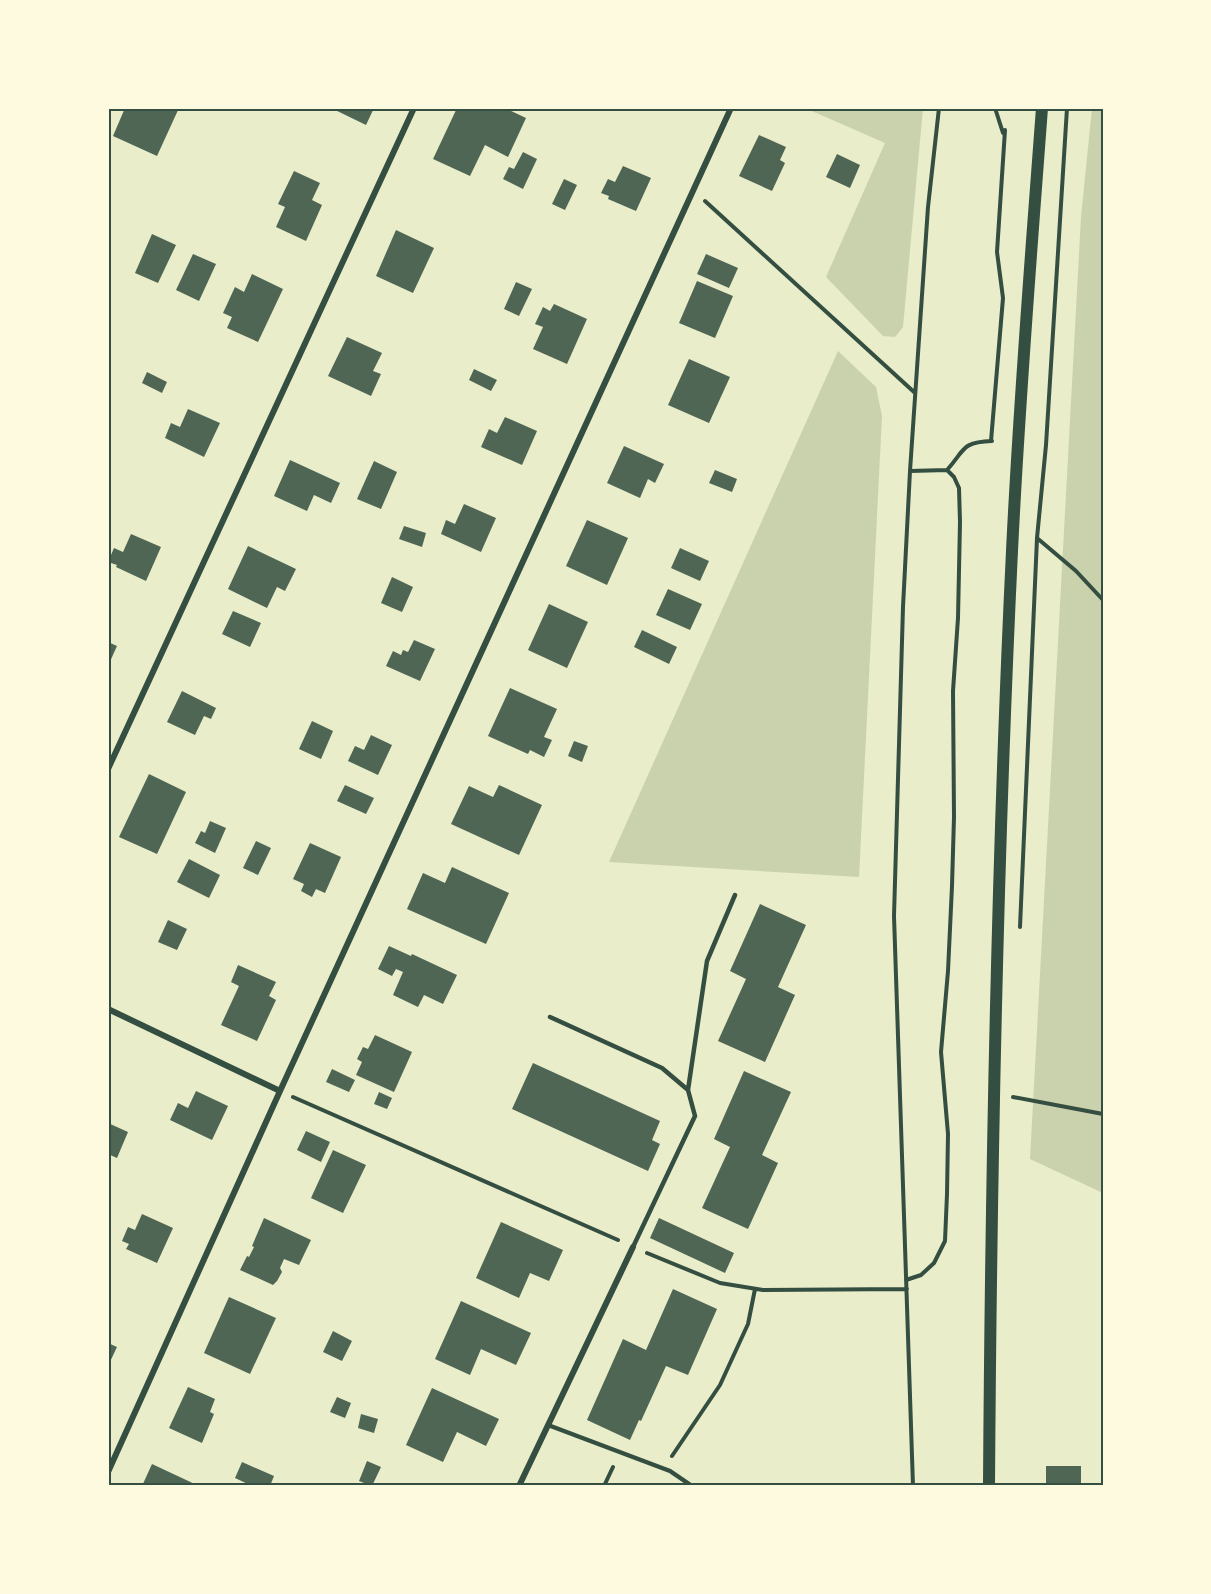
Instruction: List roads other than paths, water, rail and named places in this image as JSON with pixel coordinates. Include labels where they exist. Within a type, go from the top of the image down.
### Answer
[{"type":"main road","points":[[989,1486],[990,1208],[1006,697],[1018,442],[1042,108]]},
{"type":"street","points":[[108,769],[414,108]]},
{"type":"street","points":[[108,1472],[730,108]]},
{"type":"street","points":[[108,1009],[280,1091]]},
{"type":"street","points":[[519,1486],[633,1247]]},
{"type":"lane","points":[[633,1247],[695,1116],[688,1090],[707,961],[735,895]]},
{"type":"lane","points":[[550,1017],[662,1068],[688,1090]]},
{"type":"lane","points":[[548,1425],[663,1469],[692,1486]]}]
